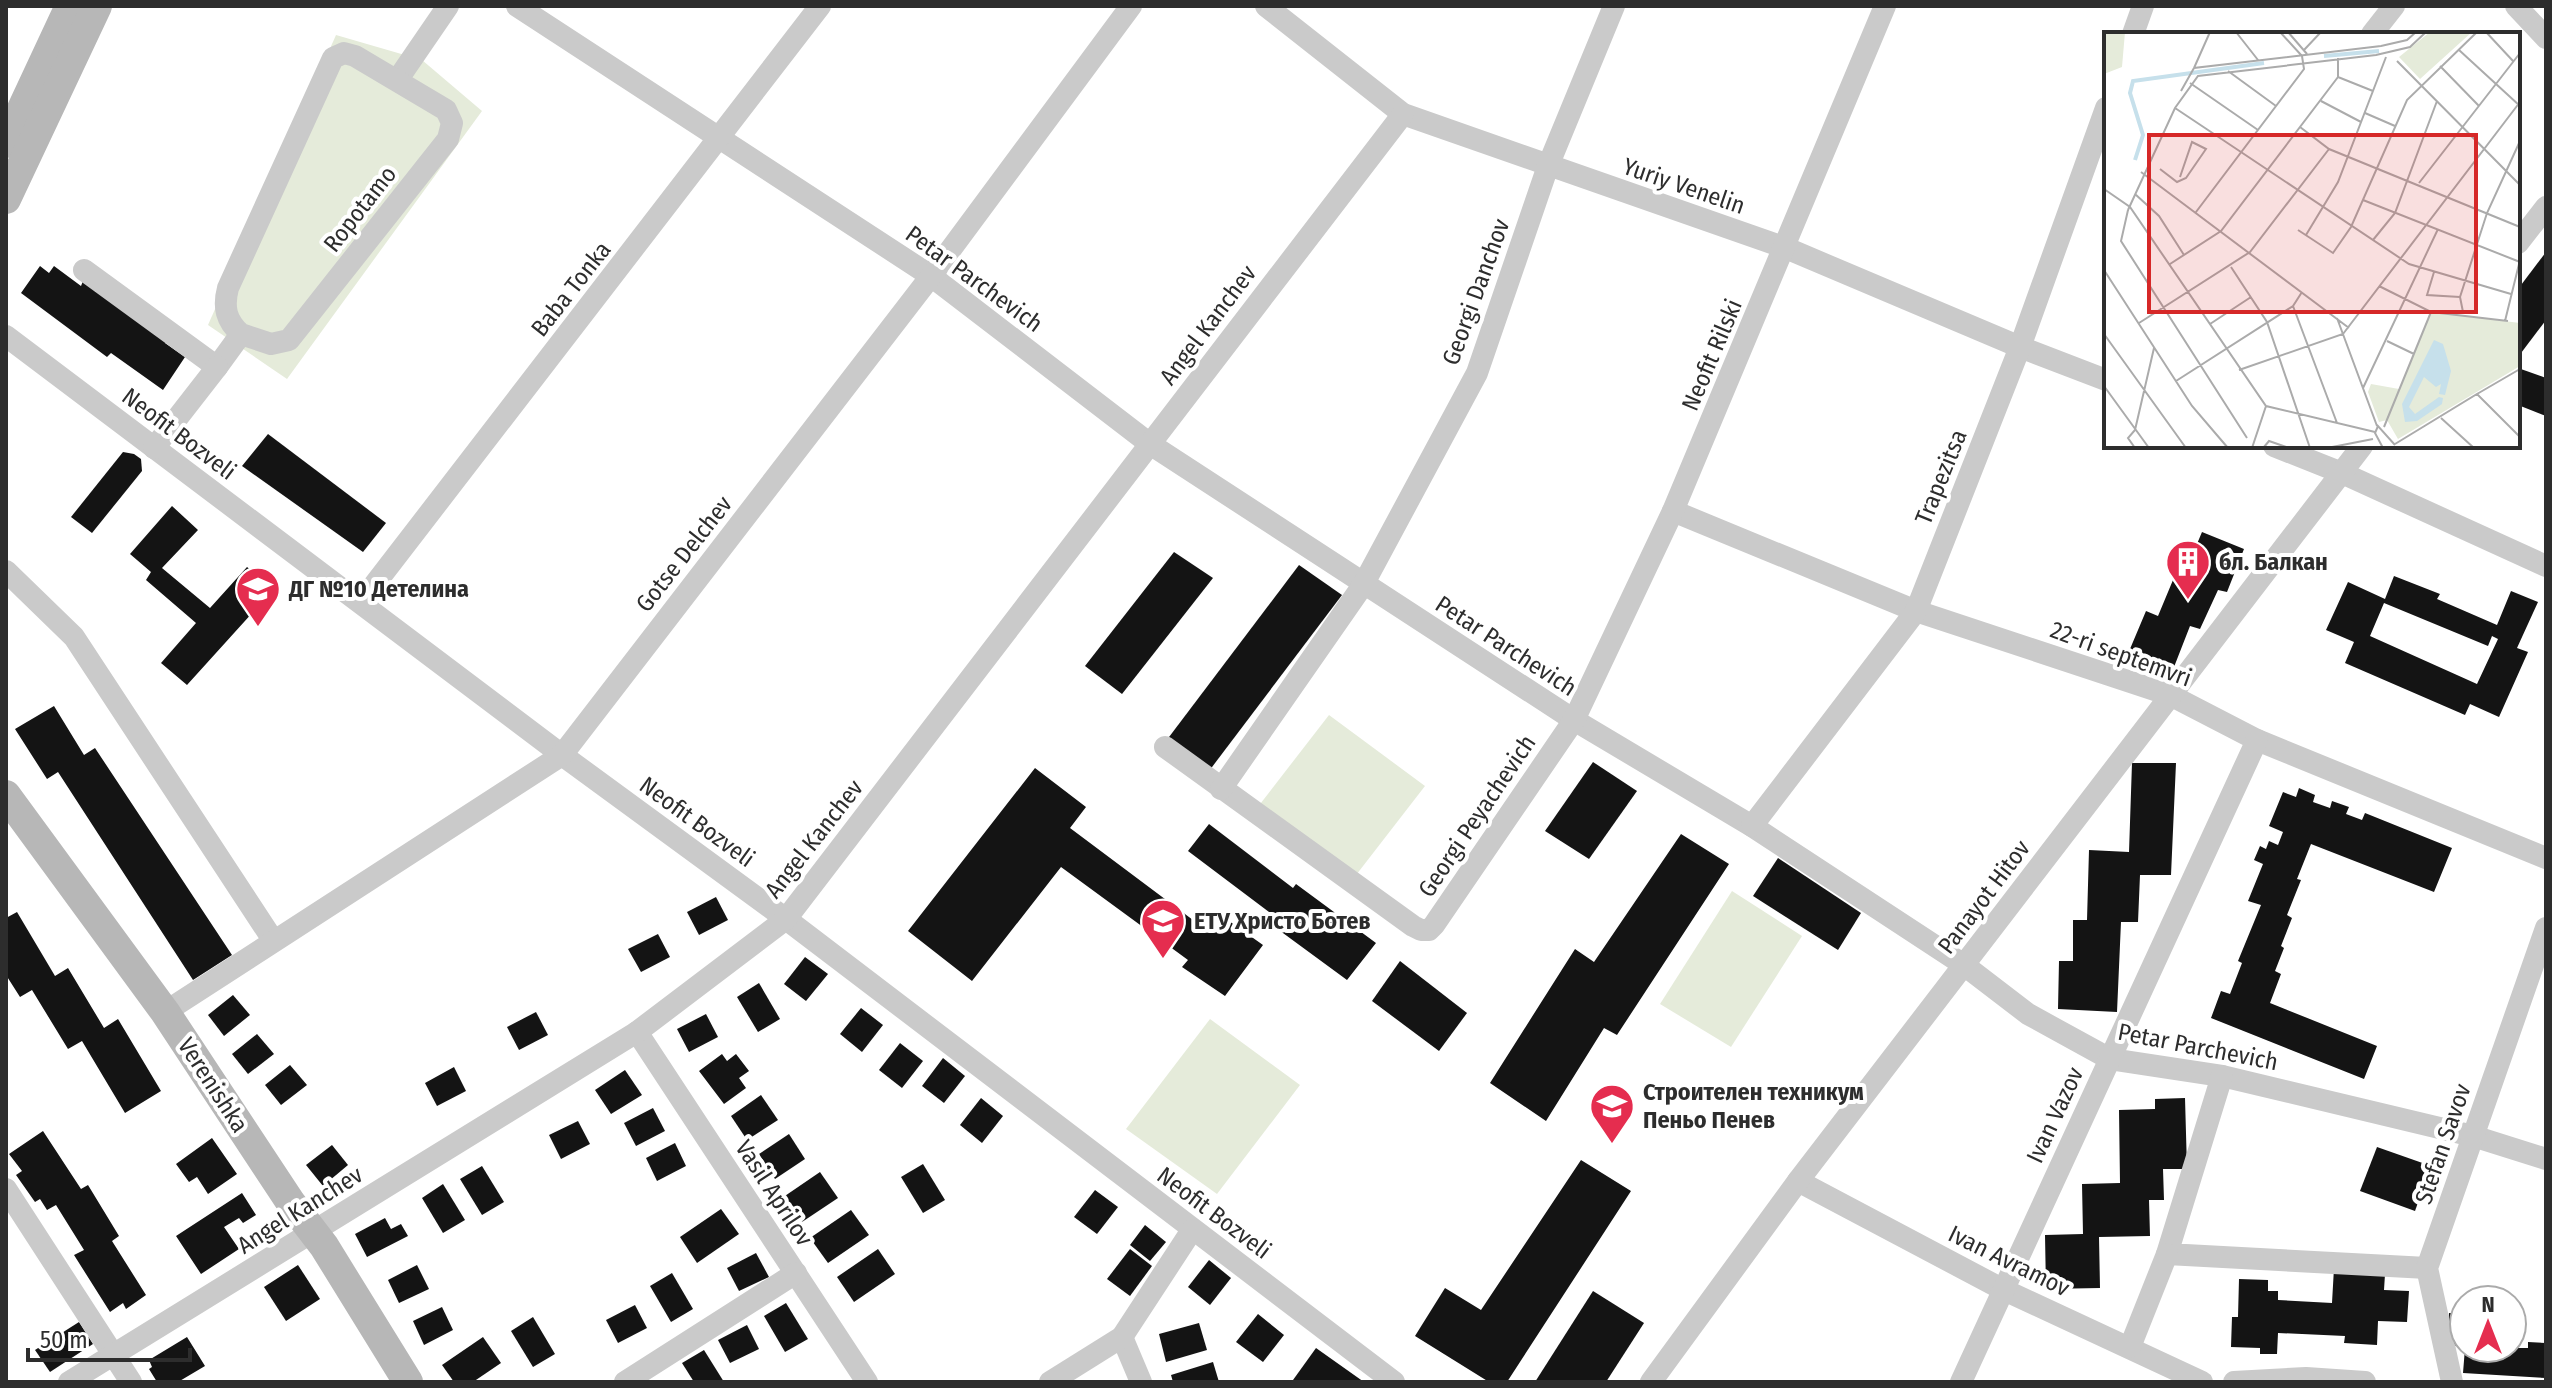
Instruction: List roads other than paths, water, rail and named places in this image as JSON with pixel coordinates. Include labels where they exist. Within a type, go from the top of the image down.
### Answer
[{"type":"main road","points":[[6,143],[70,6]]},
{"type":"main road","points":[[6,199],[97,6]]},
{"type":"main road","name":"Verenishka","points":[[6,795],[165,1012],[324,1246],[408,1382]]},
{"type":"street","points":[[398,79],[448,6]]},
{"type":"street","name":"Petar Parchevich","points":[[517,6],[931,276],[1150,444],[1574,720],[1752,826],[1964,965],[2028,1014],[2110,1059],[2222,1076],[2473,1136],[2546,1159]]},
{"type":"street","name":"Baba Tonka","points":[[361,602],[820,6]]},
{"type":"street","name":"Gotse Delchev","points":[[165,1012],[562,755],[931,276],[1131,6]]},
{"type":"street","name":"Yuriy Venelin","points":[[1266,6],[1403,114],[1786,248],[2020,347],[2104,378]]},
{"type":"street","name":"Georgi Danchov","points":[[1363,585],[1477,373],[1548,166],[1614,6]]},
{"type":"street","name":"Neofit Rilski","points":[[1574,720],[1673,511],[1885,6]]},
{"type":"street","points":[[2134,32],[2143,6]]},
{"type":"street","points":[[2374,32],[2394,6]]},
{"type":"street","points":[[2516,6],[2546,38]]},
{"type":"street","name":"Ropotamo","points":[[338,54],[349,54],[398,79],[446,110],[452,123],[448,139],[297,334],[289,340],[271,344],[241,334],[228,319],[225,309],[228,288],[330,63],[338,54]]},
{"type":"street","name":"Angel Kanchev","points":[[69,1382],[637,1032],[786,919],[1403,114]]},
{"type":"street","name":"Trapezitsa","points":[[1752,826],[1916,611],[2020,347],[2104,114]]},
{"type":"street","points":[[2520,240],[2546,207]]},
{"type":"street","points":[[84,270],[217,367]]},
{"type":"street","points":[[154,448],[241,334]]},
{"type":"street","name":"Neofit Bozveli","points":[[6,336],[562,755],[786,919],[1394,1382]]},
{"type":"street","points":[[2279,448],[2342,473],[2546,566]]},
{"type":"street","name":"Panayot Hitov","points":[[1651,1382],[1798,1181],[2361,448]]},
{"type":"street","name":"22-ri septemvri","points":[[1673,511],[1916,611],[2170,695],[2257,740],[2546,858]]},
{"type":"street","points":[[6,571],[74,637],[273,940]]},
{"type":"street","points":[[1221,789],[1363,585]]},
{"type":"street","name":"Georgi Peyachevich","points":[[1165,747],[1413,926],[1429,930],[1574,720]]},
{"type":"street","name":"Ivan Vazov","points":[[1961,1382],[2257,740]]},
{"type":"street","name":"Stefan Savov","points":[[2427,1268],[2546,928]]},
{"type":"street","name":"Vasil Aprilov","points":[[637,1032],[867,1382]]},
{"type":"street","points":[[2130,1347],[2167,1254],[2222,1076]]},
{"type":"street","name":"Ivan Avramov","points":[[1798,1181],[2002,1289],[2202,1382]]},
{"type":"street","points":[[6,1189],[131,1382]]},
{"type":"street","points":[[1050,1382],[1122,1337],[1192,1230]]},
{"type":"street","points":[[2167,1254],[2427,1268],[2452,1382]]},
{"type":"street","points":[[625,1382],[796,1273]]},
{"type":"street","points":[[1122,1337],[1141,1382]]},
{"type":"street","points":[[2234,1382],[2306,1378],[2365,1382]]},
{"type":"place","name":"бл. Балкан","points":[[2188,601]]},
{"type":"place","name":"ДГ №10 Детелина","points":[[258,628]]},
{"type":"place","name":"ЕТУ Христо Ботев","points":[[1163,960]]},
{"type":"place","name":"Строителен техникум Пеньо Пенев","points":[[1612,1145]]}]
